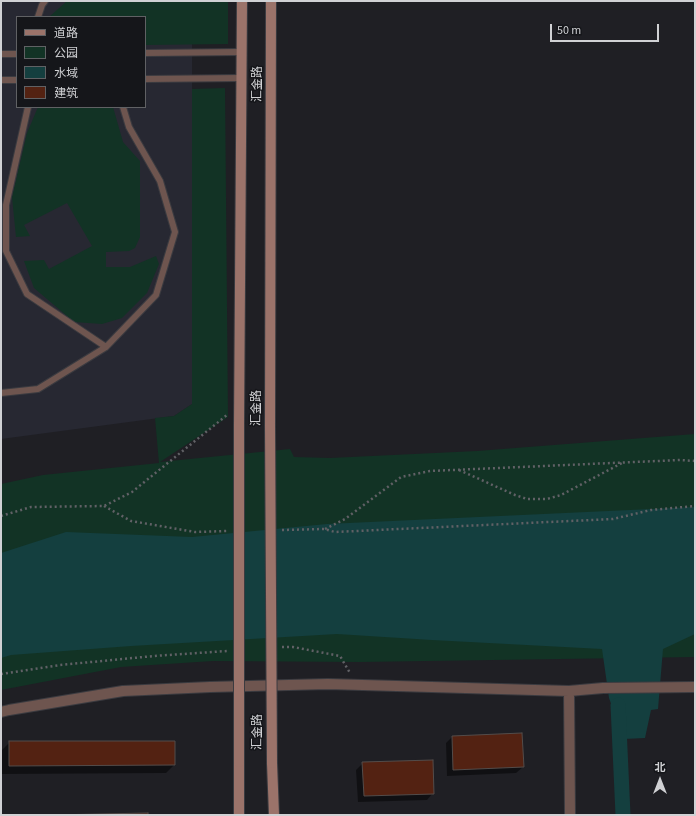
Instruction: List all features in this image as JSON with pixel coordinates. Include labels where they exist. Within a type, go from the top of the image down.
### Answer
[{"type":"main road","name":"汇金路","points":[[239,815],[239,424],[242,1]]},
{"type":"main road","name":"汇金路","points":[[271,1],[270,425],[272,763],[274,815]]},
{"type":"street","points":[[1,712],[124,691],[210,687],[328,684],[569,691],[603,688],[695,688]]},
{"type":"street","points":[[569,691],[570,815]]},
{"type":"lane","points":[[38,16],[45,1]]},
{"type":"lane","points":[[146,53],[242,52]]},
{"type":"lane","points":[[1,54],[16,54]]},
{"type":"lane","points":[[146,79],[242,78]]},
{"type":"lane","points":[[1,80],[16,80]]},
{"type":"lane","points":[[28,108],[6,205],[6,250],[28,294],[106,347]]},
{"type":"lane","points":[[1,393],[38,389],[106,347],[156,295],[175,232],[160,181],[129,127],[123,108]]},
{"type":"path","points":[[1,516],[31,507],[104,506],[132,492],[240,404]]},
{"type":"path","points":[[324,529],[346,519],[401,477],[430,471],[624,462],[680,460],[695,461]]},
{"type":"path","points":[[459,470],[515,495],[527,498],[547,499],[561,495],[624,462]]},
{"type":"path","points":[[104,506],[131,521],[195,532],[233,531]]},
{"type":"path","points":[[279,530],[324,529],[335,532],[613,519],[651,510],[695,506]]},
{"type":"path","points":[[278,648],[293,646],[340,656],[357,685]]},
{"type":"path","points":[[1,674],[60,665],[232,650]]},
{"type":"shaded area","points":[[1,1],[192,1],[192,404],[174,416],[1,439]]},
{"type":"green space","points":[[67,1],[228,1],[228,44],[146,45],[146,16],[50,16]]},
{"type":"green space","points":[[225,88],[228,417],[160,462],[290,449],[294,457],[330,458],[477,451],[695,434],[695,657],[359,662],[213,661],[121,667],[1,690],[1,484],[43,475],[159,463],[155,418],[174,416],[192,404],[192,89]]},
{"type":"green space","points":[[38,108],[113,108],[123,142],[140,161],[140,237],[135,248],[129,251],[106,252],[106,267],[130,267],[156,256],[159,264],[147,293],[122,318],[102,324],[74,322],[34,288],[24,261],[44,260],[49,269],[92,246],[67,203],[24,225],[30,236],[16,237],[12,197],[27,133]]},
{"type":"water","points":[[695,507],[695,634],[663,649],[658,709],[651,710],[645,738],[624,739],[609,698],[602,649],[337,634],[131,646],[11,655],[1,658],[1,553],[66,532],[192,537],[327,524]]},
{"type":"building","points":[[522,733],[524,767],[453,770],[452,736]]},
{"type":"building","points":[[9,741],[175,741],[175,765],[9,766]]},
{"type":"building","points":[[433,760],[434,794],[364,796],[362,762]]},
{"type":"building","points":[[148,813],[148,815],[50,815]]},
{"type":"waterway","points":[[618,705],[623,815]]}]
